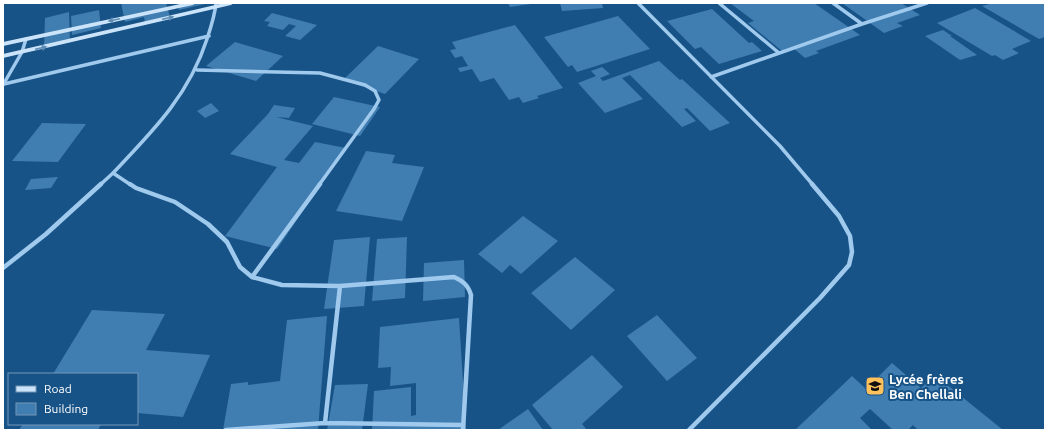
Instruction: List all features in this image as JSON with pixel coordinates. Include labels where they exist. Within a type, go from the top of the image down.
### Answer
[{"type":"street","points":[[3,44],[193,3]]},
{"type":"street","points":[[3,56],[216,5],[231,3]]},
{"type":"street","points":[[638,3],[780,146],[839,216],[850,236],[852,252],[849,265],[820,298],[689,430]]},
{"type":"street","points":[[719,3],[779,53]]},
{"type":"street","points":[[833,3],[862,24]]},
{"type":"street","points":[[711,77],[862,24],[927,3]]},
{"type":"street","points":[[3,268],[46,234],[113,173],[170,113],[191,82],[202,60],[216,5]]},
{"type":"street","points":[[3,85],[209,36]]},
{"type":"street","points":[[3,85],[22,52],[26,39]]},
{"type":"street","points":[[197,70],[320,73],[365,85],[375,91],[379,100],[252,277]]},
{"type":"street","points":[[113,173],[136,188],[175,202],[208,224],[227,242],[240,267],[252,277],[282,285],[340,286],[454,277],[465,282],[470,289],[471,295],[463,427],[325,423],[226,430]]},
{"type":"street","points":[[325,423],[340,286]]},
{"type":"building","points":[[121,3],[166,3],[170,17],[145,23],[144,17],[125,22]]},
{"type":"building","points":[[177,3],[205,3],[205,4],[179,10]]},
{"type":"building","points":[[508,3],[531,3],[531,4],[510,7]]},
{"type":"building","points":[[560,3],[602,3],[603,8],[562,11]]},
{"type":"building","points":[[730,3],[814,3],[860,35],[816,51],[819,53],[805,58],[792,47],[782,51],[748,23],[754,21]]},
{"type":"building","points":[[842,3],[901,3],[920,15],[897,23],[903,26],[884,33]]},
{"type":"building","points":[[993,3],[1045,3],[1045,37],[1039,39],[982,6]]},
{"type":"building","points":[[975,8],[1031,41],[1012,49],[1019,53],[1003,60],[995,55],[992,56],[937,23]]},
{"type":"building","points":[[712,9],[749,43],[752,42],[762,51],[719,64],[701,47],[695,49],[667,21]]},
{"type":"building","points":[[99,10],[101,28],[72,35],[71,16]]},
{"type":"building","points":[[69,12],[70,42],[44,48],[45,18]]},
{"type":"building","points":[[272,13],[317,25],[300,40],[285,36],[296,26],[289,24],[283,30],[267,26],[270,22],[264,21]]},
{"type":"building","points":[[618,16],[650,49],[577,72],[572,65],[568,67],[544,37]]},
{"type":"building","points":[[515,25],[563,88],[537,96],[539,98],[523,103],[519,97],[509,100],[494,78],[480,82],[472,69],[460,72],[458,68],[468,66],[462,56],[455,58],[450,50],[456,49],[452,42]]},
{"type":"building","points":[[943,30],[977,55],[960,60],[925,36]]},
{"type":"building","points":[[235,42],[283,56],[256,81],[206,66]]},
{"type":"building","points":[[378,46],[419,59],[385,94],[343,80]]},
{"type":"building","points":[[659,61],[680,80],[682,79],[730,123],[710,131],[687,108],[684,109],[696,121],[682,127],[630,75],[622,78],[643,99],[605,113],[578,83],[596,76],[591,71],[602,67],[610,74],[600,78],[603,81]]},
{"type":"building","points":[[334,97],[380,107],[360,136],[312,124]]},
{"type":"building","points":[[211,103],[219,111],[205,118],[197,111]]},
{"type":"building","points":[[274,105],[295,108],[289,118],[276,117],[313,126],[284,160],[299,163],[315,142],[346,148],[277,249],[225,236],[277,167],[230,154],[268,114]]},
{"type":"building","points":[[42,123],[86,124],[58,162],[12,161]]},
{"type":"building","points":[[366,151],[395,155],[392,163],[424,167],[402,221],[336,211]]},
{"type":"building","points":[[58,177],[51,188],[25,190],[31,179]]},
{"type":"building","points":[[523,216],[558,241],[521,274],[510,265],[502,273],[478,254]]},
{"type":"building","points":[[370,237],[364,306],[324,309],[334,240]]},
{"type":"building","points":[[407,237],[405,298],[372,301],[377,239]]},
{"type":"building","points":[[575,257],[615,290],[571,330],[531,293]]},
{"type":"building","points":[[464,260],[465,297],[423,301],[424,263]]},
{"type":"building","points":[[92,310],[165,314],[146,350],[210,355],[183,417],[138,413],[138,373],[54,373]]},
{"type":"building","points":[[657,315],[697,358],[667,381],[627,336]]},
{"type":"building","points":[[327,316],[318,430],[223,430],[231,384],[248,382],[248,385],[280,381],[287,320]]},
{"type":"building","points":[[459,318],[466,430],[372,430],[374,391],[411,387],[411,416],[416,415],[416,383],[390,386],[391,367],[378,368],[380,327]]},
{"type":"building","points":[[592,355],[623,387],[582,424],[587,430],[553,430],[532,405]]},
{"type":"building","points":[[892,363],[921,388],[935,375],[1003,430],[918,430],[913,425],[908,430],[893,430],[870,409],[860,418],[872,430],[795,430],[852,376],[866,389]]},
{"type":"building","points":[[368,384],[362,430],[327,430],[335,385]]},
{"type":"building","points":[[528,409],[543,430],[498,430]]},
{"type":"building","points":[[22,425],[100,425],[98,430],[19,430]]},
{"type":"place","name":"Lycée frères Ben Chellali","points":[[875,386]]}]
